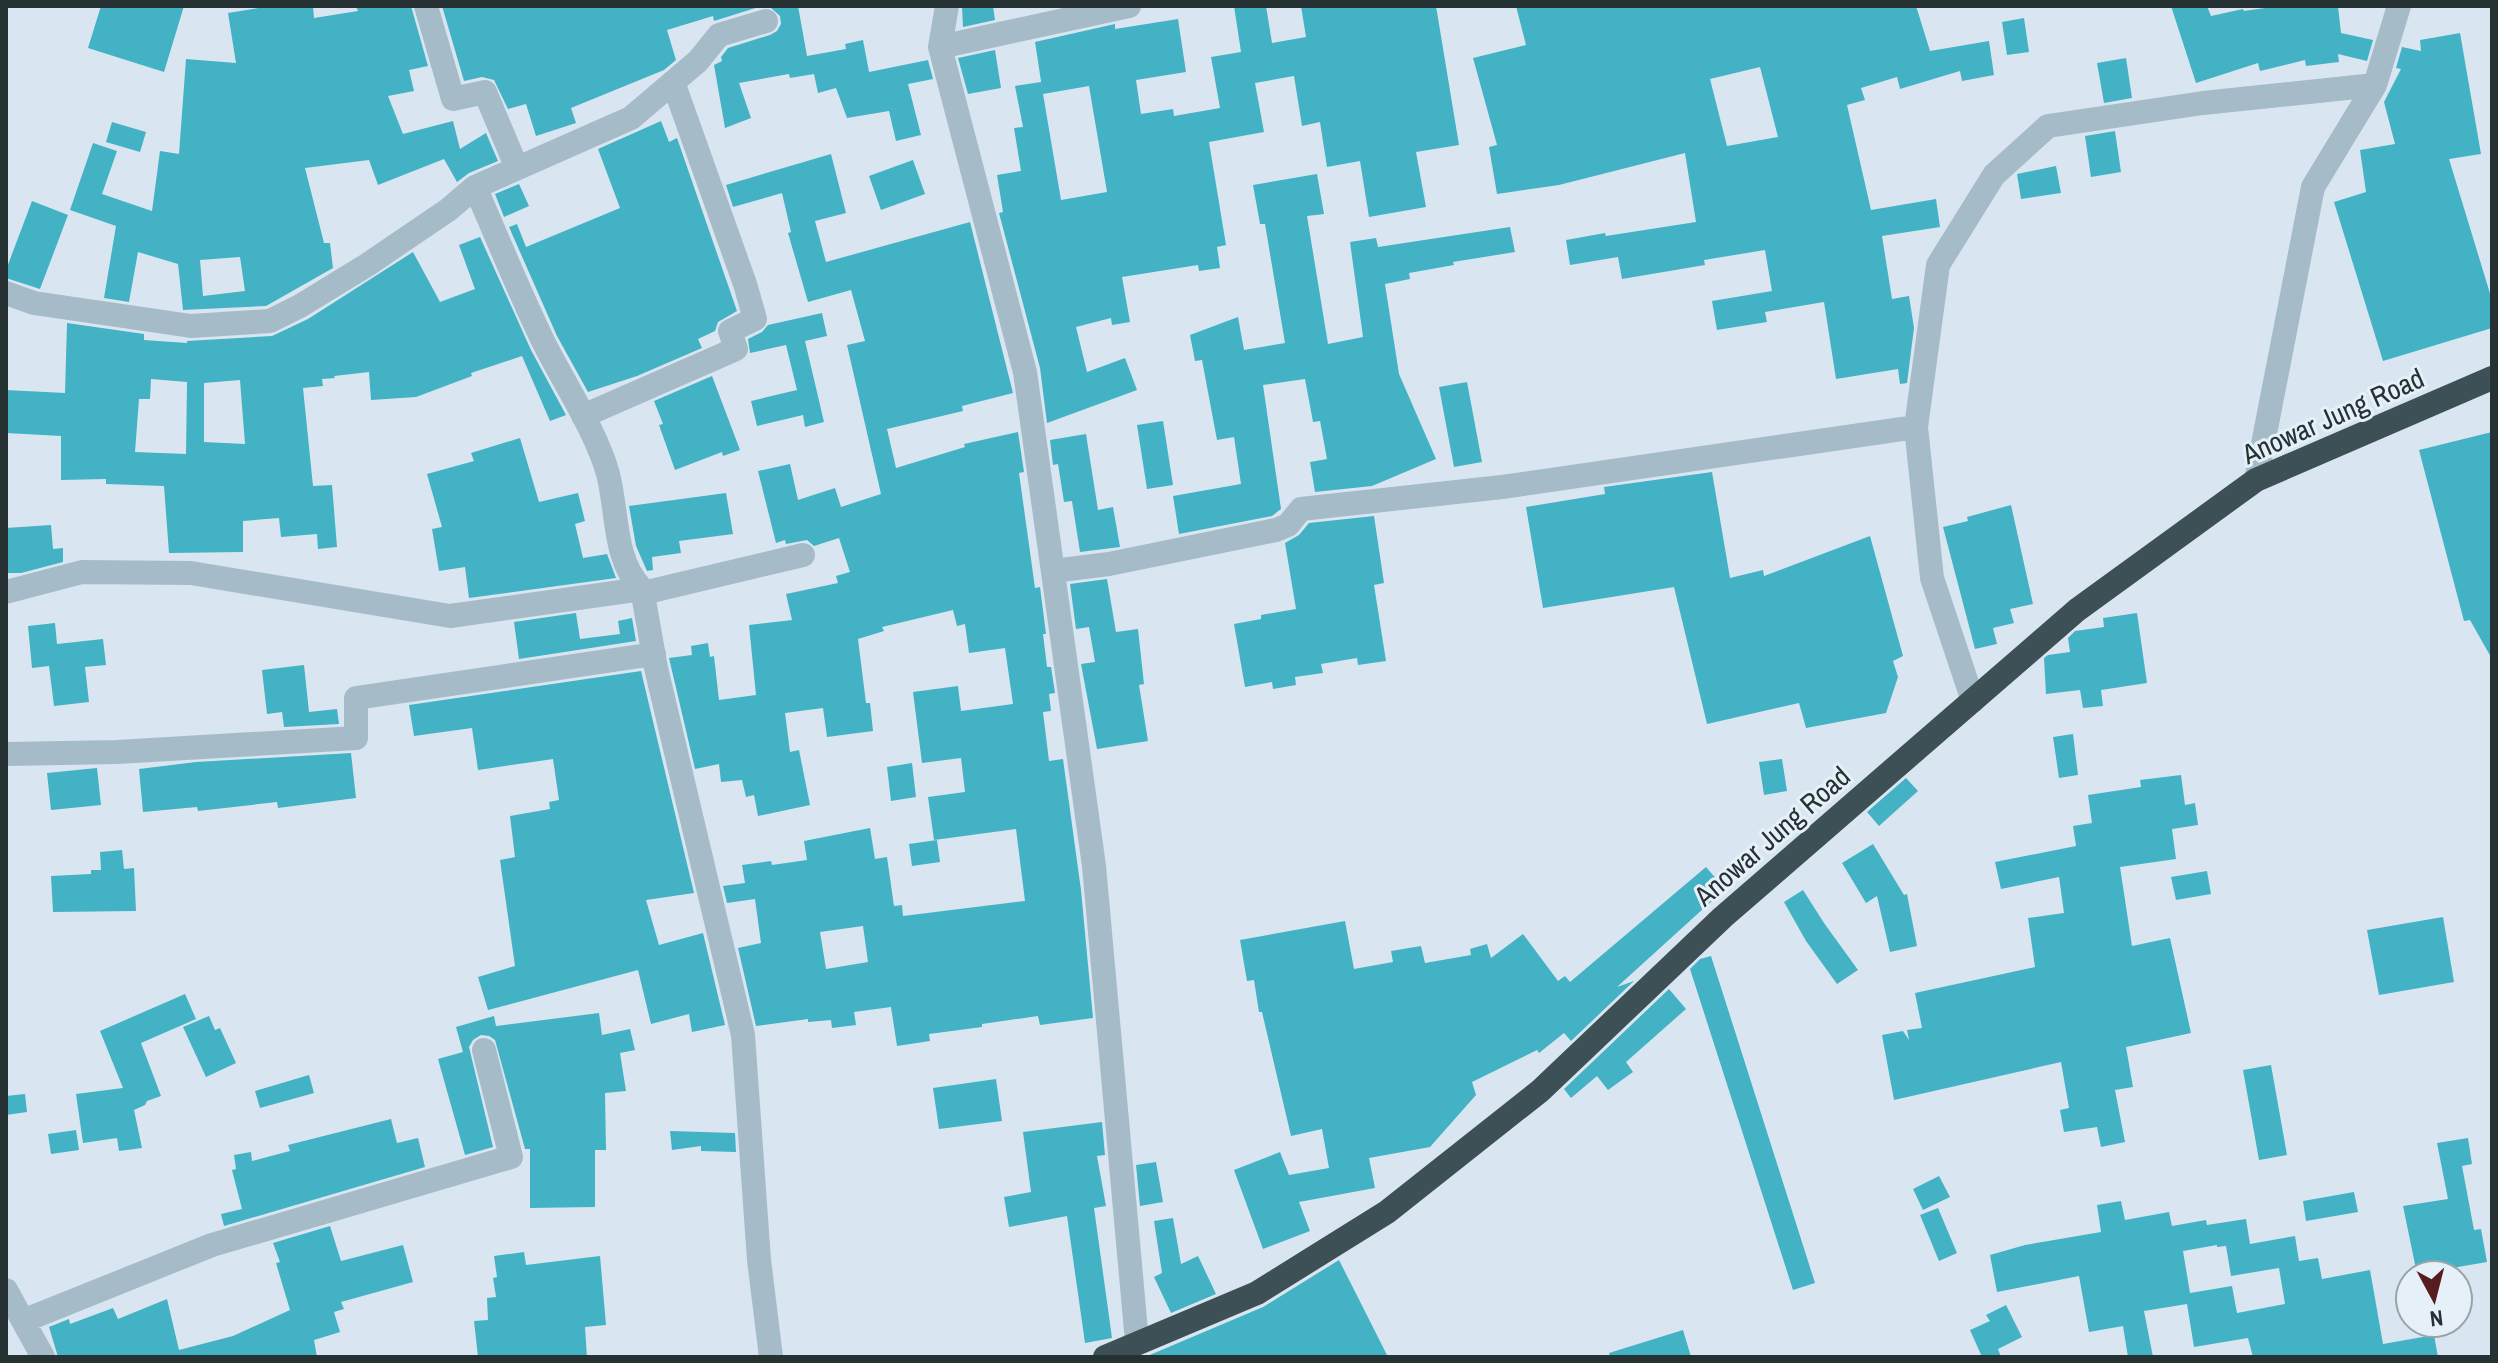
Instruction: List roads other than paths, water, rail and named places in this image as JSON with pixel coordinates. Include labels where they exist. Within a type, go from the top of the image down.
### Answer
[{"type":"highway","name":"Anowar Jung Road","points":[[1105,1357],[1257,1293],[1387,1212],[1540,1091],[1723,917],[2077,610],[2256,480],[2492,378]]},
{"type":"street","points":[[426,6],[453,99],[485,92],[517,168]]},
{"type":"street","points":[[947,6],[940,47],[1025,372],[1094,866],[1137,1342]]},
{"type":"street","points":[[940,47],[1129,6]]},
{"type":"street","points":[[2256,480],[2313,187],[2375,85],[2399,6]]},
{"type":"street","points":[[6,293],[34,303],[191,326],[270,321],[367,265],[448,210],[475,187],[631,118],[698,61],[719,35],[766,21]]},
{"type":"street","points":[[583,416],[736,349],[730,331],[755,319],[673,82]]},
{"type":"street","points":[[1973,701],[1932,578],[1916,427],[1938,265],[1994,175],[2048,126],[2203,103],[2375,85]]},
{"type":"street","points":[[475,187],[543,342],[583,416],[608,472],[623,557],[642,591],[743,1035],[759,1260],[771,1357]]},
{"type":"street","points":[[1053,571],[1109,564],[1276,530],[1288,525],[1301,509],[1502,487],[1916,427]]},
{"type":"street","points":[[6,592],[82,572],[191,573],[450,616],[642,591],[803,555]]},
{"type":"street","points":[[6,754],[117,752],[356,738],[356,698],[654,654]]},
{"type":"street","points":[[23,1321],[212,1245],[511,1157],[484,1050]]},
{"type":"street","points":[[6,1290],[43,1357]]}]
